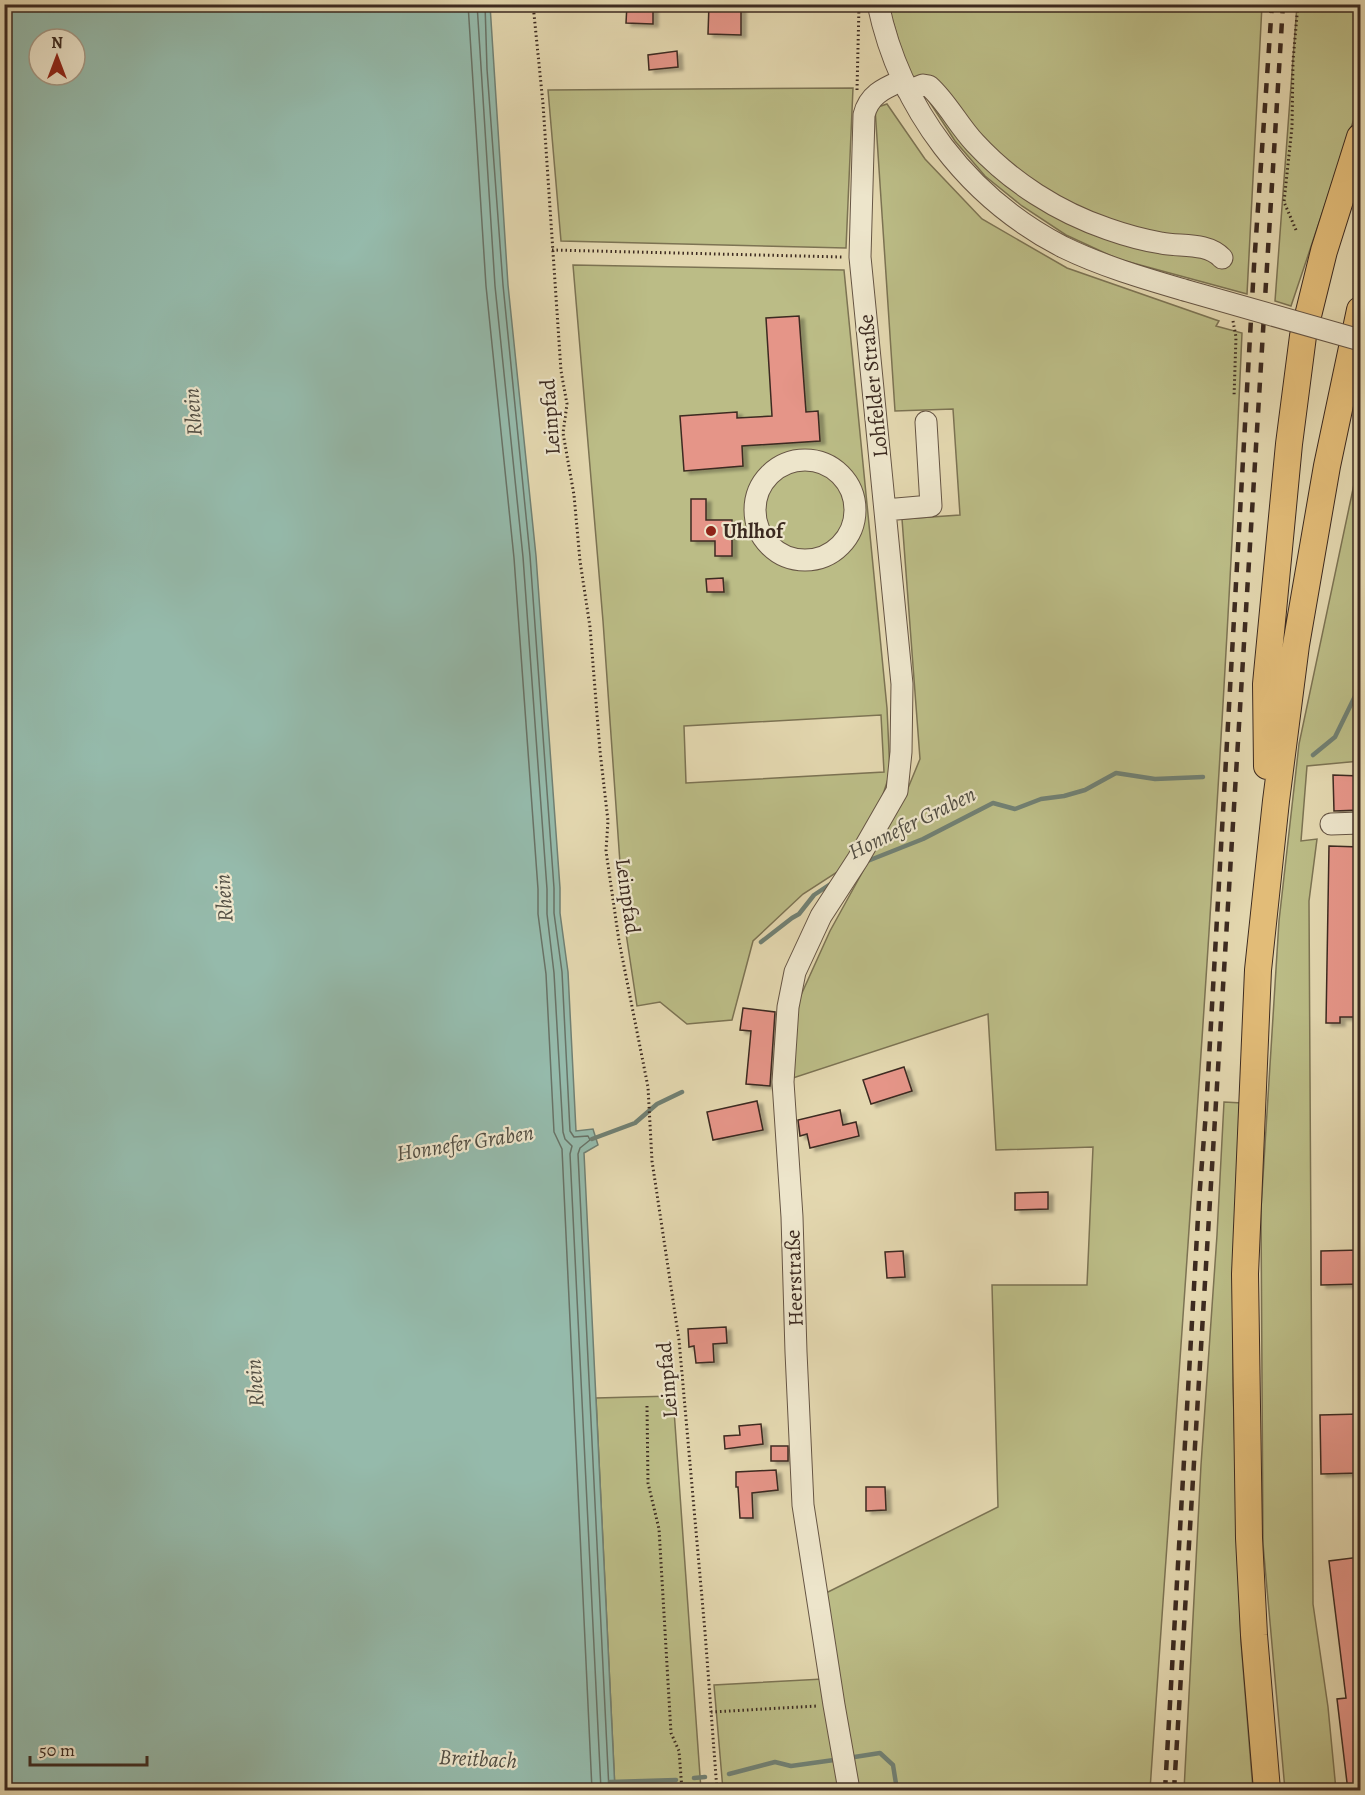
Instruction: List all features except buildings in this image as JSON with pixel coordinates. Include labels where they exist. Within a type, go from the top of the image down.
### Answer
[{"type":"main road","points":[[1268,873],[1266,684],[1289,444],[1305,324],[1337,208],[1360,137]]},
{"type":"main road","points":[[1267,1791],[1254,1635],[1249,1538],[1245,1274],[1258,970],[1296,645],[1344,382],[1360,310]]},
{"type":"main road","points":[[1344,382],[1360,353]]},
{"type":"street","points":[[878,4],[889,47],[905,86],[933,134],[981,190],[1042,236],[1076,253],[1128,273],[1360,340]]},
{"type":"street","points":[[864,115],[873,97],[884,88],[929,86],[969,137],[989,157],[1019,183],[1060,208],[1080,219],[1125,235],[1162,243],[1209,249],[1222,258]]},
{"type":"street","name":"Lohfelder Straße","points":[[864,115],[860,257],[902,684],[901,752],[897,790]]},
{"type":"street","points":[[855,508],[931,506],[926,422]]},
{"type":"street","points":[[797,461],[814,461],[830,466],[843,477],[852,491],[855,508],[853,524],[841,544],[821,558],[805,560],[789,558],[775,550],[764,538],[757,524],[755,507],[759,491],[774,471],[797,461]]},
{"type":"street","name":"Heerstraße","points":[[849,1791],[803,1505],[792,1217],[783,1082],[788,1007],[795,972],[821,916],[858,859],[897,790]]},
{"type":"street","points":[[1331,824],[1360,824]]},
{"type":"path","name":"Leinpfad","points":[[533,4],[543,104],[561,371],[567,404],[563,433],[574,495],[580,561],[590,627],[608,821],[606,851],[619,941],[648,1087],[652,1161],[679,1340],[717,1791]]},
{"type":"path","points":[[859,4],[857,102],[864,115]]},
{"type":"path","points":[[1296,230],[1284,202],[1292,127],[1293,61],[1298,4]]},
{"type":"path","points":[[552,250],[860,257]]},
{"type":"path","points":[[1232,319],[1236,338],[1234,398]]},
{"type":"path","points":[[647,1406],[648,1483],[659,1529],[671,1733],[679,1751],[682,1791]]},
{"type":"path","points":[[711,1712],[834,1705]]},
{"type":"green space","points":[[888,5],[1262,5],[1247,294],[1118,259],[1066,235],[1022,206],[985,176],[955,141],[906,66]]},
{"type":"green space","points":[[1297,5],[1360,5],[1360,101],[1291,306],[1275,301]]},
{"type":"green space","points":[[853,88],[846,248],[561,241],[548,90]]},
{"type":"green space","points":[[887,104],[925,159],[982,219],[1067,268],[1219,321],[1216,326],[1242,333],[1212,880],[1150,1790],[858,1790],[824,1594],[998,1507],[992,1285],[1087,1285],[1093,1147],[996,1150],[988,1014],[790,1079],[792,1015],[830,931],[906,793],[920,759],[902,519],[960,515],[953,409],[895,411],[875,108]]},
{"type":"green space","points":[[573,265],[844,270],[887,708],[890,773],[876,816],[845,867],[803,894],[753,941],[732,1020],[687,1024],[660,1002],[637,1006],[624,920],[603,621]],"holes":[[[881,715],[884,772],[686,783],[684,726]]]},
{"type":"green space","points":[[1360,456],[1360,761],[1307,766],[1301,841],[1317,839],[1309,901],[1313,1604],[1328,1707],[1336,1790],[1285,1790],[1263,1544],[1261,1209],[1279,921],[1299,744]]},
{"type":"green space","points":[[1224,1102],[1242,1103],[1233,1300],[1233,1386],[1241,1642],[1253,1790],[1184,1790],[1201,1465]]},
{"type":"green space","points":[[673,1396],[701,1790],[615,1790],[596,1398]]},
{"type":"green space","points":[[823,1679],[844,1790],[723,1790],[714,1685]]},
{"type":"water","name":"Rhein","points":[[5,4],[490,5],[508,285],[536,556],[560,913],[568,972],[576,1131],[593,1129],[598,1145],[584,1153],[615,1790],[5,1790]]},
{"type":"waterway","name":"Honnefer Graben","points":[[1313,755],[1335,737],[1360,686]]},
{"type":"waterway","name":"Honnefer Graben","points":[[865,862],[923,839],[993,803],[1015,809],[1041,799],[1085,790],[1116,773],[1155,779],[1203,777]]},
{"type":"waterway","name":"Honnefer Graben","points":[[761,942],[799,914],[814,895],[832,883]]},
{"type":"waterway","name":"Honnefer Graben","points":[[592,1139],[635,1123],[657,1104],[682,1092]]},
{"type":"waterway","name":"Breitbach","points":[[848,1758],[880,1753],[893,1765],[897,1790]]},
{"type":"waterway","name":"Breitbach","points":[[729,1774],[775,1762],[791,1766],[834,1760]]},
{"type":"waterway","points":[[694,1778],[705,1777]]},
{"type":"waterway","name":"Breitbach","points":[[610,1782],[676,1780]]},
{"type":"railway","points":[[1165,1790],[1254,266],[1272,4]]},
{"type":"railway","points":[[1174,1790],[1283,4]]},
{"type":"place","name":"Uhlhof","points":[[711,531]]}]
